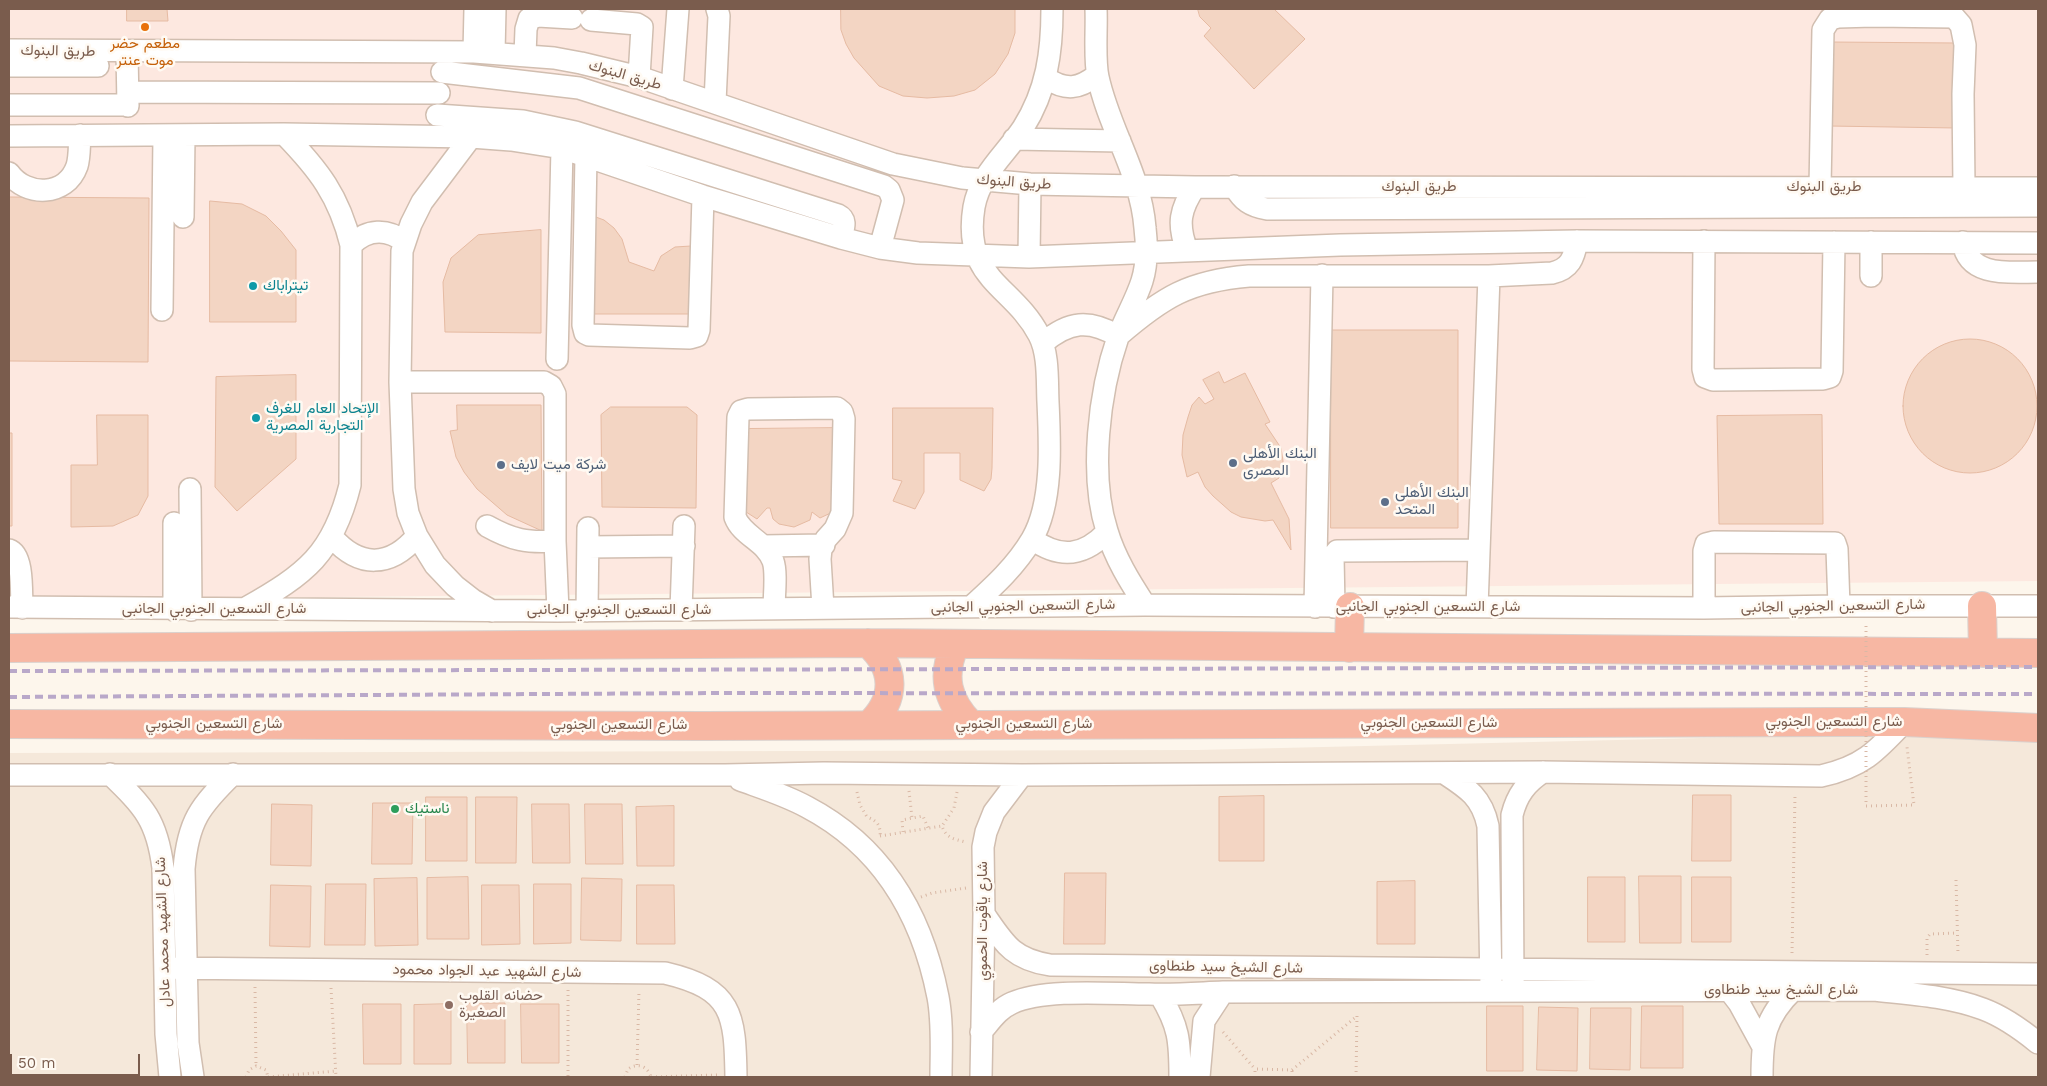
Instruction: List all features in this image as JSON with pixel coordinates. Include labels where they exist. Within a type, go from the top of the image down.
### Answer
[{"type":"highway","points":[[1982,606],[1983,653]]},
{"type":"highway","points":[[1333,607],[1349,648]]},
{"type":"highway","points":[[9,648],[868,643],[2038,653]]},
{"type":"highway","points":[[868,643],[883,658],[887,668],[890,689],[883,709],[869,725]]},
{"type":"highway","points":[[955,645],[947,668],[950,693],[954,705],[970,724]]},
{"type":"highway","name":"شارع التسعين الجنوبي","points":[[9,724],[869,725],[1904,722],[2038,728]]},
{"type":"street","points":[[475,9],[484,53]]},
{"type":"street","points":[[484,53],[495,9]]},
{"type":"street","points":[[672,89],[678,9]]},
{"type":"street","points":[[715,102],[719,16],[717,9]]},
{"type":"street","points":[[972,606],[1013,566],[1032,538],[1042,514],[1046,494],[1049,416],[1043,343],[1028,320],[984,270],[977,256],[973,232],[974,207],[982,180],[1014,139],[1031,112],[1046,78],[1050,55],[1052,9]]},
{"type":"street","points":[[1096,9],[1097,75],[1105,104],[1137,187],[1144,222],[1146,265],[1143,280],[1118,336],[1110,364],[1101,414],[1099,495],[1107,532],[1124,570],[1145,605]]},
{"type":"street","points":[[525,55],[526,29],[529,19],[538,16],[637,24],[642,27],[639,77]]},
{"type":"street","points":[[1820,187],[1823,30],[1830,19],[1838,17],[1891,16],[1954,17],[1961,25],[1965,45],[1963,94],[1964,187]]},
{"type":"street","name":"طريق البنوك","points":[[9,50],[128,58],[444,62],[484,53],[525,55],[581,62],[639,77],[893,164],[940,174],[1030,184],[1137,187],[2038,188]]},
{"type":"street","points":[[9,66],[128,58],[128,134]]},
{"type":"street","points":[[438,137],[437,115],[444,62],[579,88],[884,186],[889,190],[893,200],[880,248]]},
{"type":"street","points":[[1046,78],[1056,85],[1067,87],[1079,86],[1097,75]]},
{"type":"street","points":[[9,106],[128,98],[439,93]]},
{"type":"street","points":[[437,115],[523,121],[600,139],[838,215],[845,223],[841,238]]},
{"type":"street","points":[[245,609],[292,581],[314,560],[332,537],[343,513],[350,485],[351,245],[336,198],[319,173],[284,134]]},
{"type":"street","points":[[9,136],[284,134],[471,137],[511,140],[562,148],[586,155],[703,196],[841,238],[880,248],[918,253],[1029,256],[1254,248],[1577,241],[2038,243]]},
{"type":"street","points":[[9,173],[14,181],[25,188],[37,191],[61,186],[71,177],[77,166],[80,135]]},
{"type":"street","points":[[174,135],[183,217]]},
{"type":"street","points":[[162,310],[174,135]]},
{"type":"street","points":[[471,137],[422,202],[402,251],[400,382],[404,489],[408,513],[417,536],[435,564],[455,586],[473,600],[492,611]]},
{"type":"street","points":[[1014,139],[1120,141]]},
{"type":"street","points":[[557,359],[562,148]]},
{"type":"street","points":[[586,155],[583,325],[585,333],[589,335],[690,338],[697,336],[699,330],[703,196]]},
{"type":"street","points":[[1029,256],[1030,184]]},
{"type":"street","points":[[1234,186],[1247,204],[1267,210],[2038,206]]},
{"type":"street","points":[[1187,250],[1183,240],[1182,210],[1195,187]]},
{"type":"street","points":[[351,245],[357,239],[373,232],[390,233],[405,242]]},
{"type":"street","points":[[1118,336],[1150,309],[1181,291],[1201,283],[1224,278],[1322,275],[1489,276],[1558,272],[1564,269],[1572,260],[1577,241]]},
{"type":"street","points":[[1704,241],[1703,369],[1705,377],[1713,380],[1823,380],[1830,378],[1832,371],[1834,242]]},
{"type":"street","points":[[1871,242],[1871,276]]},
{"type":"street","points":[[1963,242],[1964,251],[1972,263],[1983,269],[2000,272],[2038,272]]},
{"type":"street","points":[[1254,248],[1256,276]]},
{"type":"street","points":[[1322,275],[1333,607]]},
{"type":"street","points":[[1477,607],[1489,276]]},
{"type":"street","points":[[1043,343],[1056,332],[1071,326],[1088,324],[1104,328],[1118,336]]},
{"type":"street","points":[[400,382],[544,382],[551,386],[555,394],[555,541],[558,611]]},
{"type":"street","points":[[774,609],[774,562],[763,546],[742,529],[735,517],[738,417],[741,411],[748,409],[837,408],[842,412],[844,419],[842,513],[835,529],[824,545],[820,559],[823,608]]},
{"type":"street","points":[[182,610],[190,489]]},
{"type":"street","points":[[174,523],[182,610]]},
{"type":"street","points":[[487,526],[508,538],[531,543],[555,541]]},
{"type":"street","points":[[1032,538],[1046,549],[1062,553],[1080,552],[1095,544],[1107,532]]},
{"type":"street","points":[[332,537],[343,550],[358,558],[375,560],[392,557],[406,549],[417,536]]},
{"type":"street","points":[[587,611],[588,537],[684,536],[681,610]]},
{"type":"street","points":[[1704,608],[1704,551],[1706,544],[1714,542],[1835,543],[1838,549],[1839,606]]},
{"type":"street","points":[[763,546],[824,545]]},
{"type":"street","points":[[9,550],[17,557],[19,564],[16,607]]},
{"type":"street","points":[[1333,607],[1333,556],[1336,551],[1478,550]]},
{"type":"street","name":"شارع التسعين الجنوبي الجانبى","points":[[16,607],[182,610],[587,611],[1145,605],[1704,608],[2038,606]]},
{"type":"street","points":[[9,775],[1022,775],[1543,772],[1821,776],[1842,772],[1860,763],[1877,750],[1904,722]]},
{"type":"street","points":[[1513,992],[1512,815],[1522,790],[1543,772]]},
{"type":"street","points":[[1444,773],[1471,792],[1480,802],[1488,826],[1491,992]]},
{"type":"street","name":"شارع الشهيد محمد عادل","points":[[110,774],[142,807],[155,828],[159,842],[163,868],[166,1034],[170,1077]]},
{"type":"street","name":"شارع الشهيد محمد عادل","points":[[193,1077],[188,1042],[184,869],[186,844],[201,809],[212,794],[234,774]]},
{"type":"street","points":[[725,775],[782,795],[807,807],[848,834],[876,860],[898,888],[907,904],[924,946],[938,999],[941,1077]]},
{"type":"street","name":"شارع ياقوت الحموي","points":[[981,1077],[984,914],[983,847],[986,832],[994,812],[1022,775]]},
{"type":"street","name":"شارع الشيخ سيد طنطاوى","points":[[984,914],[1004,943],[1012,951],[1034,962],[1050,965],[1512,969],[1793,980],[1873,981],[1927,973],[2038,974]]},
{"type":"street","name":"شارع الشهيد عبد الجواد محمود","points":[[166,968],[665,973],[686,978],[703,985],[720,1000],[730,1015],[735,1037],[736,1076]]},
{"type":"street","points":[[1762,1077],[1762,1045],[1767,1028],[1793,980]]},
{"type":"street","name":"شارع الشيخ سيد طنطاوى","points":[[981,1032],[999,1011],[1011,1004],[1024,999],[1069,994],[1160,995],[1223,992],[1729,990],[1793,980]]},
{"type":"street","name":"شارع الشيخ سيد طنطاوى","points":[[1873,981],[1983,1009],[2019,1029],[2038,1043]]},
{"type":"street","points":[[1729,990],[1739,1003],[1762,1045]]},
{"type":"street","points":[[1180,1077],[1204,1021],[1223,992]]},
{"type":"street","points":[[1160,995],[1199,1077]]},
{"type":"path","points":[[1866,626],[1866,806],[1914,805],[1904,722]]},
{"type":"path","points":[[907,774],[912,818]]},
{"type":"path","points":[[969,775],[961,779],[954,808],[942,826],[944,834],[950,838],[983,847]]},
{"type":"path","points":[[1793,980],[1796,776]]},
{"type":"path","points":[[854,788],[866,817],[875,820],[880,827],[876,860]]},
{"type":"path","points":[[903,832],[901,820],[924,816],[928,828]]},
{"type":"path","points":[[880,836],[942,826]]},
{"type":"path","points":[[1956,880],[1958,973]]},
{"type":"path","points":[[907,904],[932,893],[958,888],[983,888]]},
{"type":"path","points":[[1927,973],[1927,938],[1930,934],[1957,933]]},
{"type":"path","points":[[255,969],[256,1066]]},
{"type":"path","points":[[330,970],[336,1077]]},
{"type":"path","points":[[568,972],[568,1077]]},
{"type":"path","points":[[637,1065],[639,973]]},
{"type":"path","points":[[1356,1077],[1358,992]]},
{"type":"path","points":[[1208,1014],[1255,1069],[1254,1077]]},
{"type":"path","points":[[1255,1069],[1292,1070],[1357,1016]]},
{"type":"path","points":[[625,1077],[628,1069],[637,1065],[644,1066],[649,1071],[651,1077],[736,1076]]},
{"type":"path","points":[[256,1066],[266,1070],[268,1077],[336,1071]]},
{"type":"path","points":[[246,1077],[249,1070],[256,1066]]},
{"type":"path","points":[[1292,1070],[1292,1077]]},
{"type":"shaded area","points":[[9,9],[2038,9],[2038,581],[9,600]]},
{"type":"shaded area","points":[[2038,730],[2038,1077],[9,1077],[9,753],[1197,750]]},
{"type":"building","points":[[127,9],[167,9],[168,21],[127,21]]},
{"type":"building","points":[[841,9],[1015,9],[1015,33],[1008,54],[995,74],[975,90],[954,96],[927,98],[903,96],[879,86],[854,58],[841,30]]},
{"type":"building","points":[[1198,9],[1274,9],[1305,39],[1254,89],[1204,36],[1211,28],[1200,17]]},
{"type":"building","points":[[1829,42],[1957,43],[1956,128],[1828,126]]},
{"type":"building","points":[[9,197],[149,198],[148,362],[9,361]]},
{"type":"building","name":"تيتراباك","points":[[210,201],[242,204],[266,216],[296,250],[296,322],[210,322]]},
{"type":"building","points":[[593,216],[604,220],[614,228],[622,239],[629,262],[654,271],[661,256],[675,247],[691,246],[691,314],[590,314]]},
{"type":"building","points":[[541,230],[541,333],[445,332],[443,282],[451,258],[478,235]]},
{"type":"building","points":[[1331,330],[1458,330],[1458,528],[1331,528]]},
{"type":"building","points":[[1970,339],[1995,345],[2017,359],[2031,381],[2037,406],[2031,431],[2017,453],[1995,467],[1970,473],[1945,467],[1923,453],[1909,431],[1903,406],[1909,381],[1923,359],[1945,345]]},
{"type":"building","name":"البنك الأهلى المصرى","points":[[1219,372],[1224,383],[1245,373],[1270,422],[1265,424],[1281,448],[1282,471],[1279,478],[1271,483],[1289,519],[1291,550],[1273,520],[1265,521],[1241,517],[1231,512],[1205,487],[1198,472],[1187,477],[1182,455],[1183,435],[1188,417],[1192,405],[1199,397],[1205,404],[1214,399],[1203,380]]},
{"type":"building","name":"الإتحاد العام للغرف التجارية المصرية","points":[[296,375],[296,459],[237,511],[215,487],[216,377]]},
{"type":"building","name":"شركة ميت لايف","points":[[457,405],[541,405],[542,531],[507,515],[477,489],[464,472],[456,457],[450,431],[457,430]]},
{"type":"building","points":[[611,407],[687,407],[697,415],[696,508],[602,507],[601,415]]},
{"type":"building","points":[[893,408],[993,408],[991,479],[984,491],[960,480],[960,453],[924,453],[924,492],[915,509],[893,501],[902,481],[893,479]]},
{"type":"building","points":[[97,415],[148,415],[148,496],[138,515],[113,526],[71,527],[71,465],[97,465]]},
{"type":"building","points":[[1822,415],[1823,524],[1719,524],[1717,416]]},
{"type":"building","points":[[837,428],[837,510],[820,518],[812,512],[810,520],[794,527],[779,524],[773,519],[770,508],[767,508],[757,519],[743,510],[743,429]]},
{"type":"building","points":[[9,433],[12,433],[12,526],[9,526]]},
{"type":"building","points":[[1693,795],[1731,795],[1731,861],[1692,861]]},
{"type":"building","points":[[1264,796],[1264,861],[1219,861],[1219,797]]},
{"type":"building","points":[[426,797],[467,797],[467,861],[426,861]]},
{"type":"building","points":[[476,797],[517,797],[516,863],[476,863]]},
{"type":"building","points":[[373,803],[413,803],[412,864],[372,864]]},
{"type":"building","points":[[272,804],[312,805],[311,866],[271,865]]},
{"type":"building","points":[[532,804],[569,804],[570,863],[533,863]]},
{"type":"building","points":[[585,804],[622,804],[623,864],[586,864]]},
{"type":"building","points":[[674,806],[674,866],[637,866],[636,807]]},
{"type":"building","points":[[1065,873],[1106,873],[1105,944],[1064,944]]},
{"type":"building","points":[[1639,876],[1681,876],[1681,943],[1640,943]]},
{"type":"building","points":[[468,877],[469,939],[427,939],[427,878]]},
{"type":"building","points":[[1588,877],[1625,877],[1625,942],[1588,942]]},
{"type":"building","points":[[1692,877],[1731,877],[1731,942],[1692,942]]},
{"type":"building","points":[[417,878],[418,945],[375,946],[374,879]]},
{"type":"building","points":[[582,878],[622,879],[621,941],[581,940]]},
{"type":"building","points":[[1415,881],[1415,944],[1377,944],[1377,882]]},
{"type":"building","points":[[326,884],[366,884],[365,945],[325,945]]},
{"type":"building","points":[[534,884],[571,884],[571,943],[534,944]]},
{"type":"building","points":[[271,885],[311,886],[310,947],[270,946]]},
{"type":"building","points":[[482,885],[519,885],[520,944],[482,945]]},
{"type":"building","points":[[637,885],[674,885],[675,944],[637,944]]},
{"type":"building","points":[[467,1003],[505,1003],[505,1063],[468,1063]]},
{"type":"building","points":[[363,1004],[401,1004],[401,1064],[364,1064]]},
{"type":"building","points":[[451,1004],[451,1064],[414,1064],[414,1005]]},
{"type":"building","points":[[521,1004],[559,1004],[559,1063],[522,1063]]},
{"type":"building","points":[[1487,1006],[1523,1006],[1523,1071],[1487,1071]]},
{"type":"building","points":[[1642,1006],[1683,1006],[1683,1068],[1641,1068]]},
{"type":"building","points":[[1539,1007],[1578,1008],[1577,1071],[1537,1070]]},
{"type":"building","points":[[1591,1008],[1631,1008],[1630,1070],[1590,1069]]},
{"type":"railway","points":[[9,671],[2038,667]]},
{"type":"railway","points":[[9,697],[723,693],[2038,694]]},
{"type":"place","name":"مطعم حضر موت عنتر","points":[[145,27]]},
{"type":"place","name":"تيتراباك","points":[[253,286]]},
{"type":"place","name":"الإتحاد العام للغرف التجارية المصرية","points":[[256,418]]},
{"type":"place","name":"البنك الأهلى المصرى","points":[[1233,463]]},
{"type":"place","name":"شركة ميت لايف","points":[[501,465]]},
{"type":"place","name":"البنك الأهلى المتحد","points":[[1385,502]]},
{"type":"place","name":"ناستيك","points":[[395,809]]},
{"type":"place","name":"حضانه القلوب الصغيرة","points":[[449,1005]]}]
